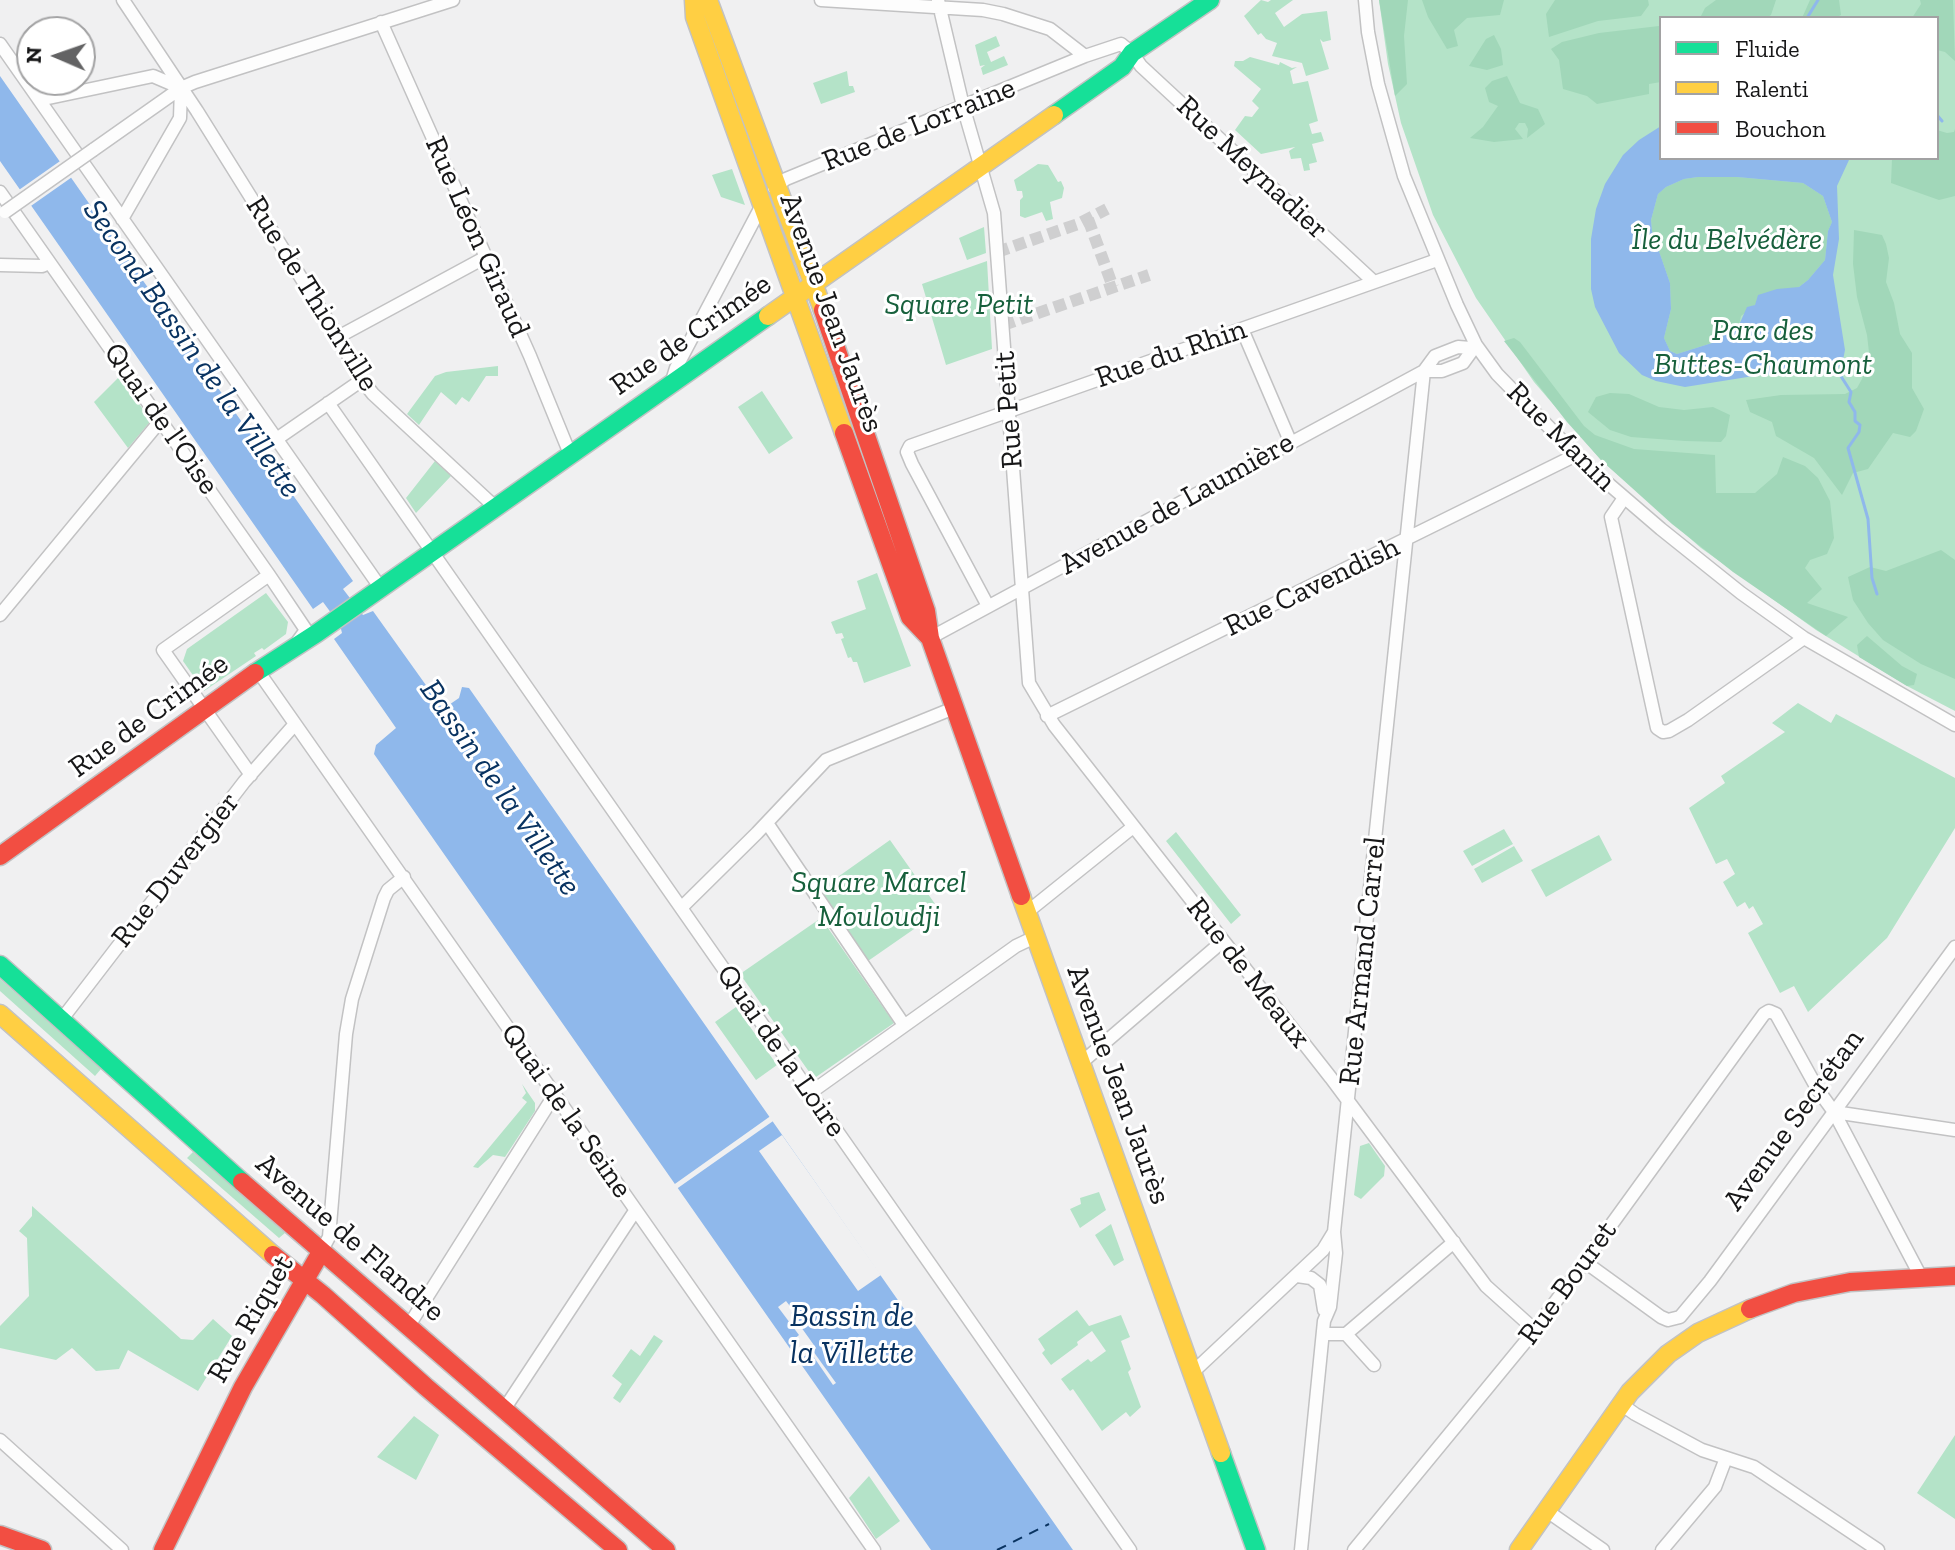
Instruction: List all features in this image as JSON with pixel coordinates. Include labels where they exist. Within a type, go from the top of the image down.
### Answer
[{"type":"main road","name":"Avenue Jean Jaurès","points":[[694,0],[695,17],[910,617],[930,638]]},
{"type":"main road","name":"Avenue Jean Jaurès","points":[[708,0],[813,282],[926,611],[930,638],[954,708],[1256,1550]]},
{"type":"main road","name":"Rue de Crimée","points":[[0,856],[293,646],[1122,67],[1132,53],[1210,0]]},
{"type":"main road","name":"Avenue de Flandre","points":[[0,965],[321,1252],[666,1550]]},
{"type":"main road","name":"Avenue de Flandre","points":[[0,1014],[304,1281],[618,1550]]},
{"type":"main road","name":"Rue Riquet","points":[[163,1550],[243,1387],[321,1252]]},
{"type":"main road","points":[[1519,1550],[1643,1377],[1668,1354],[1721,1320],[1794,1293],[1850,1282],[1955,1276]]},
{"type":"main road","points":[[0,1535],[42,1550]]},
{"type":"street","name":"Rue de Thionville","points":[[123,0],[338,337],[362,380],[373,394],[495,507]]},
{"type":"street","points":[[2,214],[181,88],[453,0]]},
{"type":"street","points":[[821,0],[939,4],[983,10],[1035,23],[1065,38],[1085,56]]},
{"type":"street","name":"Rue Manin","points":[[1365,0],[1368,32],[1391,137],[1437,260],[1474,347],[1576,455],[1697,559],[1804,638],[1955,725]]},
{"type":"street","name":"Rue Petit","points":[[939,4],[963,106],[994,213],[1029,683]]},
{"type":"street","name":"Rue Léon Giraud","points":[[381,22],[570,454]]},
{"type":"street","points":[[0,44],[380,587]]},
{"type":"street","name":"Rue de Lorraine","points":[[777,184],[1116,44],[1121,44],[1132,53]]},
{"type":"street","name":"Rue Meynadier","points":[[1132,53],[1141,66],[1374,282]]},
{"type":"street","points":[[153,76],[160,55]]},
{"type":"street","points":[[39,100],[153,76],[181,88]]},
{"type":"street","points":[[122,219],[180,118],[181,88]]},
{"type":"street","points":[[672,381],[763,204],[777,184]]},
{"type":"street","name":"Quai de l'Oise","points":[[0,192],[306,630],[293,646]]},
{"type":"street","points":[[338,337],[486,257]]},
{"type":"street","name":"Rue du Rhin","points":[[988,606],[912,464],[907,450],[916,443],[1437,260]]},
{"type":"street","points":[[0,265],[42,266],[49,263]]},
{"type":"street","points":[[1242,329],[1290,441]]},
{"type":"street","name":"Avenue de Laumière","points":[[930,638],[1424,371],[1435,356],[1458,347],[1474,347]]},
{"type":"street","name":"Rue Armand Carrel","points":[[1301,1550],[1324,1328],[1330,1307],[1336,1253],[1334,1232],[1424,371]]},
{"type":"street","points":[[278,438],[362,380]]},
{"type":"street","name":"Quai de la Loire","points":[[328,403],[1130,1550]]},
{"type":"street","points":[[0,615],[161,420]]},
{"type":"street","name":"Rue Cavendish","points":[[1047,716],[1576,455]]},
{"type":"street","points":[[1624,498],[1612,513],[1612,521],[1657,728],[1663,732],[1669,731],[1688,720],[1804,638]]},
{"type":"street","points":[[251,775],[163,650],[269,575]]},
{"type":"street","name":"Quai de la Seine","points":[[258,671],[870,1549]]},
{"type":"street","name":"Rue de Meaux","points":[[1029,683],[1047,716],[1348,1102],[1486,1286],[1535,1330]]},
{"type":"street","points":[[681,908],[826,760],[954,708]]},
{"type":"street","name":"Rue Duvergier","points":[[62,1019],[251,775],[295,724]]},
{"type":"street","points":[[767,823],[904,1025]]},
{"type":"street","points":[[1026,913],[1133,827]]},
{"type":"street","name":"Rue Riquet","points":[[321,1252],[329,1237],[346,1034],[352,999],[384,898],[388,890],[404,877]]},
{"type":"street","points":[[810,1093],[1016,946],[1035,937]]},
{"type":"street","points":[[1081,1063],[1223,941]]},
{"type":"street","name":"Avenue Secrétan","points":[[1585,1262],[1661,1317],[1672,1320],[1684,1314],[1955,947]]},
{"type":"street","name":"Rue Bouret","points":[[1354,1550],[1535,1330],[1764,1014],[1776,1014],[1818,1090],[1834,1112]]},
{"type":"street","points":[[408,1327],[555,1094]]},
{"type":"street","points":[[1834,1112],[1955,1130]]},
{"type":"street","points":[[1834,1112],[1921,1277]]},
{"type":"street","points":[[505,1408],[635,1211]]},
{"type":"street","points":[[1193,1372],[1297,1276],[1323,1250],[1334,1232]]},
{"type":"street","points":[[1346,1334],[1454,1242]]},
{"type":"street","points":[[1297,1276],[1311,1278],[1320,1285],[1324,1299],[1324,1328],[1346,1334],[1374,1365]]},
{"type":"street","points":[[1621,1404],[1702,1450],[1754,1467],[1878,1550]]},
{"type":"street","points":[[0,1440],[122,1550]]},
{"type":"street","points":[[1662,1550],[1715,1487],[1726,1458]]},
{"type":"street","points":[[1547,1511],[1603,1550]]},
{"type":"green space","points":[[1261,0],[1293,0],[1275,13],[1284,27],[1302,14],[1327,11],[1331,40],[1323,42],[1320,39],[1329,69],[1306,76],[1302,63],[1272,56],[1277,43],[1266,39],[1261,33],[1258,35],[1244,16]]},
{"type":"green space","name":"Parc des Buttes-Chaumont","points":[[1379,0],[1955,0],[1955,711],[1907,686],[1816,630],[1701,548],[1601,460],[1534,382],[1476,298],[1433,215],[1401,123],[1388,64]]},
{"type":"green space","points":[[1379,0],[1408,0],[1404,36],[1407,84],[1395,96]]},
{"type":"green space","points":[[1422,0],[1504,0],[1500,15],[1467,18],[1454,30],[1458,46],[1447,49]]},
{"type":"green space","points":[[1555,0],[1648,0],[1649,5],[1641,16],[1598,21],[1549,37],[1546,14]]},
{"type":"green space","points":[[1716,0],[1776,0],[1769,16],[1701,16],[1705,8]]},
{"type":"green space","points":[[1810,0],[1839,0],[1839,16],[1803,16]]},
{"type":"green space","points":[[1920,0],[1953,0],[1955,61],[1939,50],[1939,16],[1913,16],[1921,4]]},
{"type":"green space","points":[[1659,26],[1659,82],[1649,84],[1649,94],[1597,104],[1587,96],[1563,89],[1559,60],[1551,49],[1562,42],[1599,33]]},
{"type":"green space","points":[[1494,35],[1501,49],[1503,65],[1487,70],[1469,66],[1486,39]]},
{"type":"green space","points":[[996,36],[1000,46],[987,52],[991,62],[1004,56],[1008,65],[983,75],[981,68],[985,65],[980,66],[975,45]]},
{"type":"green space","points":[[1250,57],[1297,67],[1290,71],[1293,84],[1308,81],[1318,121],[1309,124],[1312,134],[1321,132],[1324,141],[1312,144],[1317,162],[1309,164],[1310,170],[1304,171],[1301,158],[1291,159],[1289,151],[1295,147],[1261,154],[1235,130],[1245,116],[1252,117],[1259,108],[1252,101],[1261,89],[1234,66],[1235,61]]},
{"type":"green space","points":[[847,71],[849,86],[853,86],[855,92],[821,104],[813,83]]},
{"type":"green space","points":[[1507,76],[1520,103],[1538,109],[1545,124],[1527,138],[1525,123],[1519,123],[1515,129],[1523,139],[1494,142],[1470,138],[1483,127],[1498,106],[1489,102],[1485,88],[1492,81]]},
{"type":"green space","points":[[1955,129],[1955,196],[1939,200],[1891,183],[1892,160],[1939,160],[1939,131],[1954,132]]},
{"type":"green space","points":[[1038,164],[1048,165],[1064,188],[1062,198],[1050,202],[1053,219],[1046,221],[1042,212],[1025,218],[1020,216],[1022,191],[1017,191],[1014,180]]},
{"type":"green space","points":[[732,169],[745,205],[721,197],[712,175]]},
{"type":"green space","name":"Île du Belvédère","points":[[1698,177],[1803,183],[1823,196],[1832,222],[1825,260],[1808,280],[1799,287],[1755,305],[1741,316],[1739,325],[1712,343],[1677,354],[1670,351],[1664,338],[1671,309],[1670,283],[1651,220],[1658,194],[1684,179]]},
{"type":"green space","points":[[984,227],[986,253],[967,260],[959,238]]},
{"type":"green space","points":[[1854,230],[1882,235],[1886,244],[1889,258],[1886,282],[1900,334],[1912,353],[1912,388],[1924,409],[1916,431],[1910,437],[1893,433],[1868,469],[1853,473],[1842,495],[1814,458],[1776,436],[1772,422],[1750,412],[1746,400],[1781,395],[1845,394],[1857,388],[1870,361],[1857,297],[1853,264]]},
{"type":"green space","name":"Square Petit","points":[[987,261],[992,349],[946,365],[922,284]]},
{"type":"green space","points":[[1514,338],[1584,426],[1595,435],[1634,449],[1715,455],[1716,493],[1755,493],[1777,474],[1783,457],[1805,466],[1818,478],[1830,501],[1834,538],[1827,554],[1810,560],[1805,568],[1822,589],[1807,603],[1848,617],[1826,636],[1733,572],[1672,524],[1601,460],[1567,422],[1504,341]]},
{"type":"green space","points":[[498,366],[498,376],[486,376],[469,402],[462,397],[456,405],[441,392],[419,425],[407,414],[435,376]]},
{"type":"green space","points":[[120,376],[149,418],[149,423],[128,448],[94,402]]},
{"type":"green space","points":[[762,391],[793,438],[769,454],[738,407]]},
{"type":"green space","points":[[1610,393],[1629,394],[1659,407],[1684,410],[1713,407],[1730,415],[1726,436],[1721,442],[1685,441],[1631,437],[1610,430],[1588,412],[1596,397]]},
{"type":"green space","points":[[435,461],[451,476],[416,513],[406,498]]},
{"type":"green space","points":[[1941,550],[1955,560],[1955,679],[1921,664],[1883,640],[1853,600],[1848,577],[1870,567],[1886,571]]},
{"type":"green space","points":[[877,573],[911,666],[864,683],[857,662],[848,658],[842,633],[836,634],[831,622],[866,609],[857,581]]},
{"type":"green space","points":[[266,593],[288,622],[286,634],[264,650],[262,648],[254,653],[256,656],[204,691],[183,661],[187,649]]},
{"type":"green space","points":[[1867,636],[1902,666],[1917,674],[1914,685],[1907,686],[1859,657],[1857,645]]},
{"type":"green space","points":[[1798,703],[1831,723],[1836,714],[1955,778],[1955,828],[1887,938],[1808,1012],[1794,986],[1780,993],[1748,933],[1763,924],[1753,906],[1749,909],[1745,902],[1737,907],[1723,882],[1735,874],[1727,859],[1716,864],[1689,808],[1725,783],[1721,776],[1785,732],[1772,723]]},
{"type":"green space","points":[[1504,829],[1513,844],[1472,866],[1463,851]]},
{"type":"green space","points":[[1176,832],[1241,915],[1231,924],[1166,841]]},
{"type":"green space","points":[[1599,835],[1612,860],[1546,897],[1531,870]]},
{"type":"green space","name":"Square Marcel Mouloudji","points":[[890,840],[940,911],[868,961],[818,891]]},
{"type":"green space","points":[[1514,846],[1523,861],[1482,883],[1474,869]]},
{"type":"green space","points":[[821,918],[894,1023],[816,1077],[812,1076],[740,974]]},
{"type":"green space","points":[[0,979],[101,1069],[95,1076],[0,991]]},
{"type":"green space","points":[[736,1007],[777,1065],[756,1080],[715,1022]]},
{"type":"green space","points":[[522,1084],[535,1103],[535,1111],[505,1157],[493,1155],[478,1168],[473,1167],[527,1102],[522,1098],[526,1093]]},
{"type":"green space","points":[[1369,1143],[1385,1166],[1384,1176],[1361,1199],[1354,1195],[1360,1146]]},
{"type":"green space","points":[[193,1152],[285,1233],[279,1238],[187,1158]]},
{"type":"green space","points":[[1099,1192],[1106,1210],[1080,1228],[1070,1209],[1081,1204],[1080,1198]]},
{"type":"green space","points":[[32,1206],[181,1339],[193,1340],[213,1319],[232,1336],[198,1391],[128,1350],[119,1369],[96,1371],[72,1348],[56,1360],[0,1348],[0,1326],[29,1296],[27,1238],[19,1231],[32,1216]]},
{"type":"green space","points":[[1111,1224],[1124,1260],[1114,1266],[1095,1235]]},
{"type":"green space","points":[[1077,1310],[1089,1326],[1121,1315],[1130,1337],[1121,1341],[1141,1407],[1130,1417],[1126,1412],[1102,1431],[1073,1389],[1070,1391],[1061,1379],[1088,1359],[1091,1362],[1106,1351],[1092,1331],[1051,1365],[1042,1353],[1045,1350],[1038,1339]]},
{"type":"green space","points":[[654,1335],[663,1341],[620,1403],[613,1398],[622,1384],[612,1376],[631,1349],[640,1356]]},
{"type":"green space","points":[[414,1416],[439,1435],[416,1480],[377,1457]]},
{"type":"green space","points":[[1955,1435],[1955,1519],[1917,1493]]},
{"type":"green space","points":[[869,1476],[900,1521],[876,1539],[849,1498]]},
{"type":"water","name":"Bassin de la Villette","points":[[0,76],[353,581],[343,589],[363,615],[373,611],[443,709],[459,698],[462,687],[469,688],[1073,1550],[931,1550],[374,754],[376,745],[396,728],[334,639],[342,633],[340,625],[323,602],[313,609],[0,161]]},
{"type":"water","points":[[1659,127],[1659,160],[1849,160],[1837,186],[1839,239],[1833,275],[1845,350],[1837,370],[1760,375],[1685,387],[1642,375],[1619,353],[1595,307],[1591,289],[1591,239],[1596,209],[1605,184],[1623,155]],"holes":[[[1698,177],[1803,183],[1823,196],[1832,222],[1825,260],[1799,287],[1758,295],[1755,305],[1747,307],[1739,325],[1712,343],[1677,354],[1670,351],[1664,338],[1671,309],[1670,283],[1651,220],[1658,194],[1684,179]]]},
{"type":"pier","points":[[63,159],[75,175],[28,208],[16,192]]},
{"type":"pier","points":[[772,1115],[776,1119],[675,1190],[672,1186]]},
{"type":"pier","points":[[782,1135],[881,1275],[858,1291],[759,1151]]},
{"type":"pier","points":[[786,1301],[816,1348],[813,1351],[836,1383],[833,1385],[811,1353],[803,1357],[792,1341],[799,1335],[778,1307]]},
{"type":"waterway","points":[[1808,16],[1818,0]]},
{"type":"waterway","points":[[1939,117],[1942,121]]},
{"type":"waterway","points":[[1837,370],[1851,392],[1849,402],[1855,412],[1855,421],[1860,425],[1848,448],[1868,519],[1872,578],[1877,594]]},
{"type":"ferry route","points":[[997,1550],[1049,1524]]},
{"type":"tunnel","points":[[997,252],[1078,224],[1107,209]]},
{"type":"tunnel","points":[[1088,219],[1113,287]]},
{"type":"tunnel","points":[[1003,325],[1149,275]]},
{"type":"traffic: fast","points":[[1054,115],[1122,67],[1132,53],[1210,0]]},
{"type":"traffic: fast","points":[[255,673],[317,633],[768,316]]},
{"type":"traffic: fast","points":[[0,965],[242,1182]]},
{"type":"traffic: fast","points":[[1221,1453],[1256,1550]]},
{"type":"traffic: slow","points":[[694,0],[695,17],[844,433]]},
{"type":"traffic: slow","points":[[708,0],[823,310]]},
{"type":"traffic: slow","points":[[768,316],[1054,115]]},
{"type":"traffic: slow","points":[[1021,896],[1221,1453]]},
{"type":"traffic: slow","points":[[0,1014],[273,1255]]},
{"type":"traffic: slow","points":[[1519,1550],[1630,1392],[1668,1354],[1698,1333],[1750,1309]]},
{"type":"traffic: jam","points":[[823,310],[926,611],[930,638],[1021,896]]},
{"type":"traffic: jam","points":[[844,433],[910,617],[930,638]]},
{"type":"traffic: jam","points":[[0,856],[255,673]]},
{"type":"traffic: jam","points":[[242,1182],[666,1550]]},
{"type":"traffic: jam","points":[[163,1550],[243,1387],[321,1252]]},
{"type":"traffic: jam","points":[[273,1255],[618,1550]]},
{"type":"traffic: jam","points":[[1750,1309],[1794,1293],[1850,1282],[1955,1276]]},
{"type":"traffic: jam","points":[[0,1535],[42,1550]]},
{"type":"water label","name":"Second Bassin de la Villette","points":[[192,349]]}]
